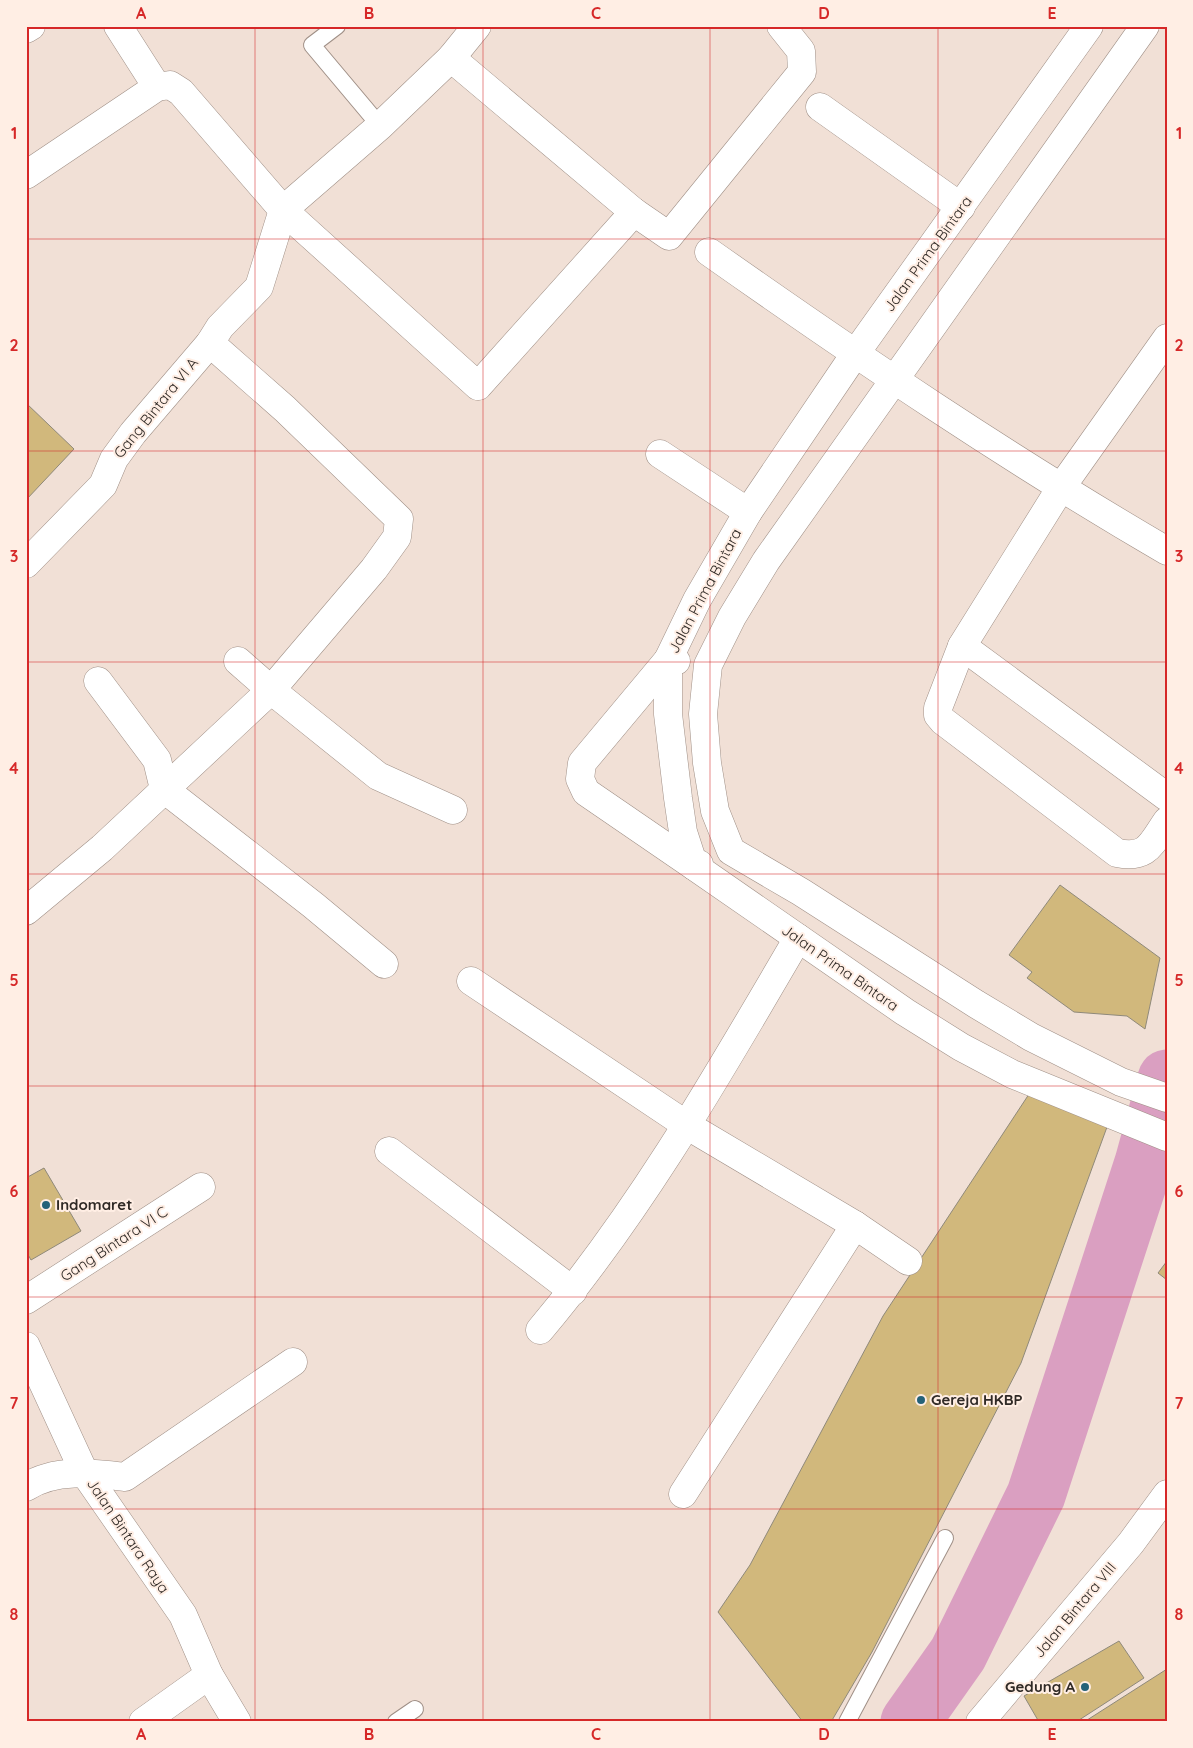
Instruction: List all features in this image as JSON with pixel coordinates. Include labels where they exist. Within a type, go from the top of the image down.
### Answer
[{"type":"street","points":[[26,29],[32,26]]},
{"type":"street","points":[[118,26],[157,87]]},
{"type":"street","points":[[284,210],[380,126],[451,58],[478,26]]},
{"type":"street","points":[[451,58],[634,212],[669,236],[802,72],[801,51],[781,26]]},
{"type":"street","name":"Jalan Prima Bintara","points":[[1089,26],[855,354],[748,512],[697,600],[668,660],[668,714],[678,798],[684,832],[694,866],[905,1012],[961,1047],[1012,1074],[1167,1137]]},
{"type":"street","points":[[1145,26],[766,561],[732,617],[708,665],[703,714],[707,763],[715,812],[731,850],[1031,1037],[1122,1082],[1167,1098]]},
{"type":"street","points":[[26,175],[157,87],[170,85],[181,92],[284,210],[478,386],[634,212]]},
{"type":"street","points":[[820,107],[961,207]]},
{"type":"street","name":"Gang Bintara VI A","points":[[26,564],[102,485],[114,460],[133,433],[210,343],[220,327],[259,287],[284,210]]},
{"type":"street","points":[[709,252],[894,380],[1060,488],[1167,551]]},
{"type":"street","points":[[1167,338],[1060,488],[962,646],[938,708],[938,715],[943,721],[1118,853],[1138,855],[1146,851],[1167,821]]},
{"type":"street","points":[[26,911],[102,848],[271,690],[374,569],[397,537],[399,520],[285,409],[210,343]]},
{"type":"street","points":[[660,454],[748,512]]},
{"type":"street","points":[[962,646],[1167,797]]},
{"type":"street","points":[[708,665],[668,660],[582,764],[580,779],[586,792],[694,866],[731,850]]},
{"type":"street","points":[[238,661],[378,776],[453,810]]},
{"type":"street","points":[[98,681],[157,760],[164,789],[313,905],[384,964]]},
{"type":"street","points":[[540,1330],[573,1291],[688,1126],[798,938]]},
{"type":"street","points":[[471,982],[688,1126],[855,1225],[908,1261]]},
{"type":"street","points":[[1012,1074],[1031,1037]]},
{"type":"street","points":[[389,1151],[573,1291]]},
{"type":"street","name":"Gang Bintara VI C","points":[[26,1300],[201,1187]]},
{"type":"street","points":[[683,1494],[855,1225]]},
{"type":"street","name":"Jalan Bintara Raya","points":[[26,1346],[84,1472],[183,1615],[209,1675],[237,1722]]},
{"type":"street","points":[[26,1486],[36,1480],[84,1472],[125,1478],[293,1362]]},
{"type":"street","name":"Jalan Bintara VIII","points":[[980,1722],[1126,1550],[1167,1494]]},
{"type":"street","points":[[143,1722],[209,1675]]},
{"type":"lane","points":[[337,26],[312,45],[380,126]]},
{"type":"lane","points":[[847,1722],[945,1538]]},
{"type":"lane","points":[[396,1722],[414,1709]]},
{"type":"building","points":[[26,403],[74,449],[26,500]]},
{"type":"building","points":[[1060,885],[1160,958],[1145,1029],[1127,1016],[1074,1012],[1027,978],[1032,972],[1009,955]]},
{"type":"building","name":"Gereja HKBP","points":[[1033,1088],[1107,1127],[1021,1363],[872,1652],[831,1722],[803,1722],[718,1612],[750,1565],[883,1316]]},
{"type":"building","name":"Indomaret","points":[[44,1168],[81,1231],[31,1260],[26,1251],[26,1178]]},
{"type":"building","points":[[1167,1261],[1167,1280],[1158,1273]]},
{"type":"building","name":"Gedung A","points":[[1119,1641],[1144,1678],[1076,1722],[1039,1722],[1024,1696]]},
{"type":"building","points":[[1167,1669],[1167,1722],[1084,1722]]},
{"type":"waterway","points":[[910,1722],[958,1654],[1036,1495],[1144,1163],[1167,1079]]},
{"type":"place","name":"Indomaret","points":[[46,1205]]},
{"type":"place","name":"Gereja HKBP","points":[[921,1400]]},
{"type":"place","name":"Gedung A","points":[[1085,1687]]}]
